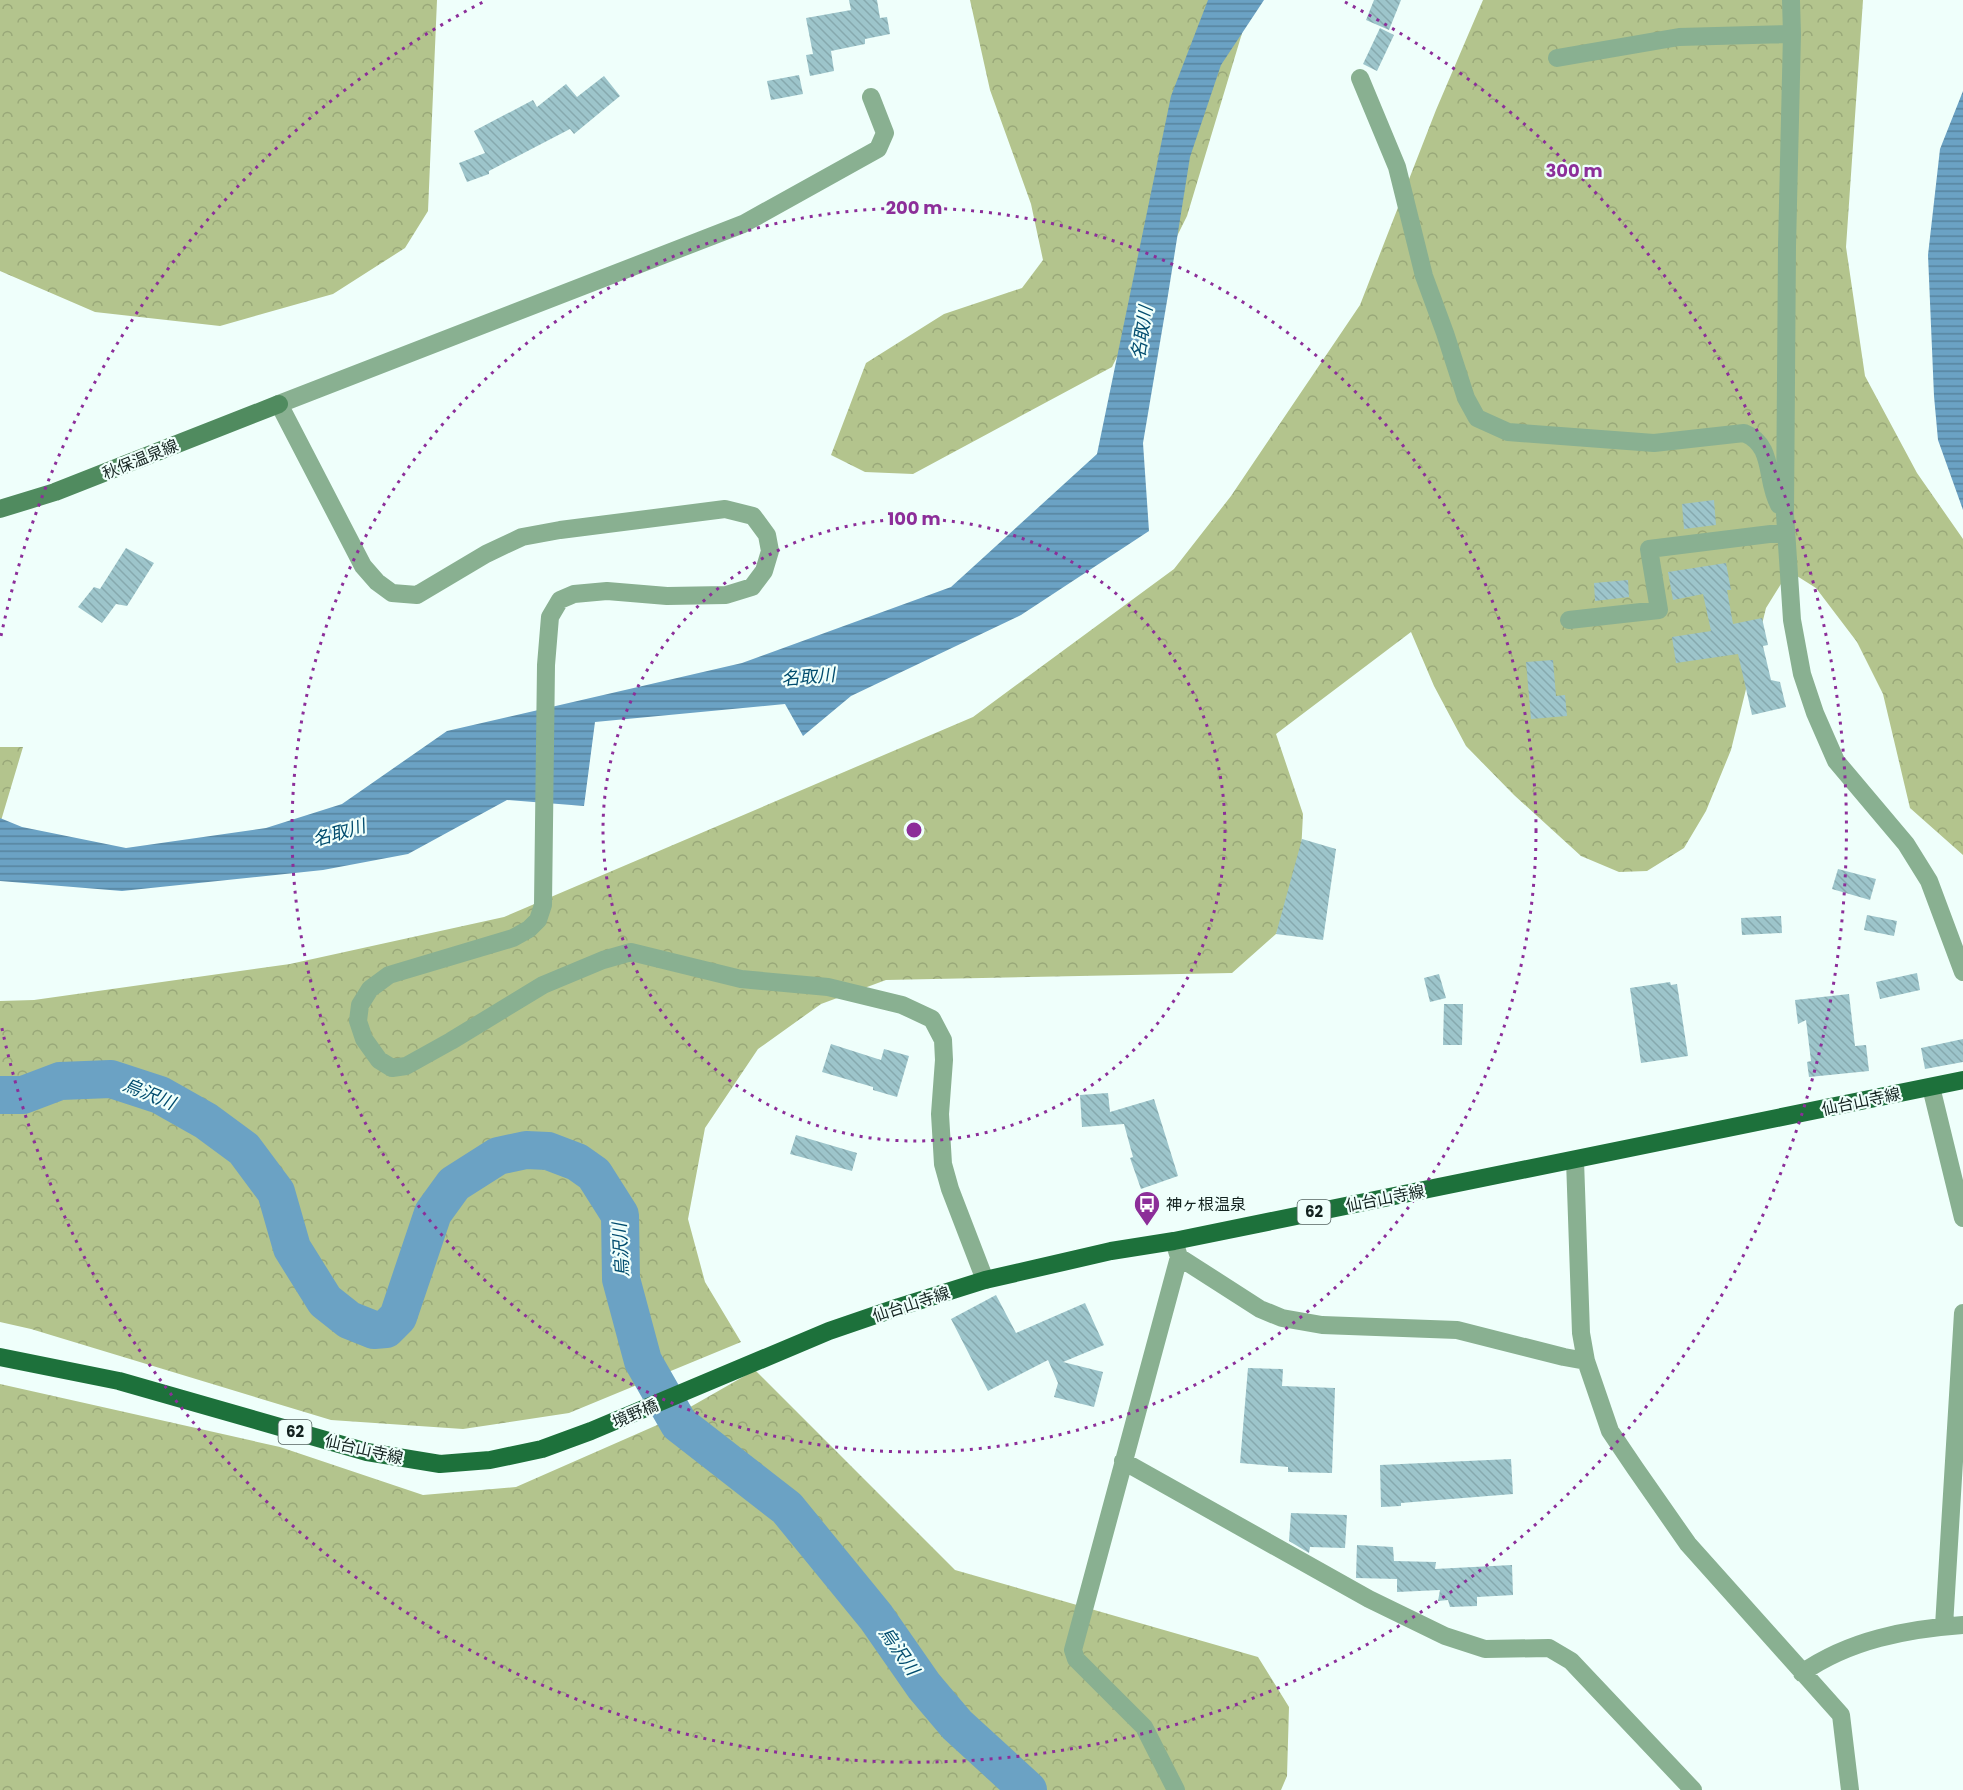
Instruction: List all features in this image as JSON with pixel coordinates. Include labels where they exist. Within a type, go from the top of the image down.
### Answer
[{"type":"main road","name":"秋保温泉線","points":[[0,509],[55,492],[279,404]]},
{"type":"main road","name":"仙台山寺線","points":[[680,1395],[829,1331],[985,1280],[1111,1251],[1177,1249],[1575,1160],[1963,1080]]},
{"type":"main road","name":"仙台山寺線","points":[[0,1357],[119,1381],[368,1452],[440,1464],[490,1460],[542,1449],[591,1431]]},
{"type":"main road","name":"境野橋","points":[[591,1431],[680,1395]]},
{"type":"street","points":[[1791,0],[1786,523],[1792,620],[1802,674],[1815,713],[1836,761],[1906,844],[1929,881],[1963,972]]},
{"type":"street","points":[[1557,58],[1679,37],[1792,34]]},
{"type":"street","points":[[1360,78],[1397,167],[1424,276],[1466,399],[1477,418],[1508,432],[1654,443],[1744,433],[1753,436],[1766,455],[1777,500],[1786,523]]},
{"type":"street","points":[[871,97],[885,133],[878,149],[743,224],[279,404],[363,566],[377,582],[392,593],[417,595],[486,554],[522,537],[725,508],[753,516],[766,535],[770,551],[764,571],[752,587],[726,595],[667,596],[607,591],[574,594],[560,600],[550,617],[546,665],[545,849],[543,905],[538,920],[529,930],[513,938],[389,975],[370,989],[360,1005],[358,1021],[364,1039],[379,1060],[392,1068],[406,1066],[543,985],[603,960],[631,952],[741,980],[828,987],[902,1005],[932,1019],[943,1040],[944,1060],[940,1114],[943,1164],[950,1189],[985,1280]]},
{"type":"street","points":[[1569,620],[1659,610],[1649,549],[1786,523]]},
{"type":"street","points":[[1931,1087],[1963,1218]]},
{"type":"street","points":[[1575,1160],[1581,1333],[1586,1361],[1610,1431],[1688,1544],[1841,1714],[1850,1790]]},
{"type":"street","points":[[1176,1790],[1144,1727],[1076,1659],[1073,1650],[1177,1249],[1260,1309],[1281,1318],[1322,1324],[1457,1330],[1586,1361]]},
{"type":"street","points":[[1944,1626],[1963,1313]]},
{"type":"street","points":[[1123,1461],[1368,1599],[1445,1636],[1485,1649],[1550,1648],[1571,1661],[1693,1790]]},
{"type":"street","points":[[1802,1672],[1823,1658],[1880,1637],[1963,1625]]},
{"type":"green space","points":[[0,0],[437,0],[428,211],[405,248],[333,294],[220,326],[95,312],[0,271]]},
{"type":"green space","points":[[970,0],[1252,0],[1187,216],[1112,367],[913,474],[865,472],[831,455],[866,363],[944,314],[1022,288],[1043,260],[1031,204],[990,90]]},
{"type":"green space","points":[[1483,0],[1863,0],[1846,247],[1865,376],[1917,473],[1963,539],[1963,855],[1910,808],[1883,694],[1857,642],[1816,588],[1789,571],[1766,608],[1731,750],[1706,811],[1684,848],[1647,871],[1619,872],[1581,856],[1514,795],[1466,746],[1434,686],[1411,632],[1276,734],[1303,814],[1300,873],[1276,934],[1232,973],[886,980],[821,1004],[758,1049],[705,1128],[688,1219],[705,1282],[741,1342],[569,1413],[463,1429],[331,1420],[31,1329],[0,1322],[0,1001],[34,1000],[290,964],[504,917],[973,717],[1174,569],[1231,496],[1360,305],[1436,110]]},
{"type":"green space","points":[[0,747],[23,747],[0,824]]},
{"type":"green space","points":[[755,1370],[955,1570],[1258,1657],[1289,1707],[1287,1776],[1281,1790],[0,1790],[0,1384],[280,1447],[423,1495],[516,1487],[664,1422]]},
{"type":"water","name":"名取川","points":[[1208,0],[1264,0],[1221,65],[1190,157],[1143,443],[1149,531],[1021,615],[851,696],[803,736],[785,704],[595,722],[584,806],[507,800],[408,854],[323,870],[122,891],[0,881],[0,818],[22,827],[126,848],[266,828],[342,804],[447,731],[742,663],[951,587],[1097,454],[1171,96]]},
{"type":"water","points":[[1963,91],[1963,510],[1938,440],[1928,255],[1940,149]]},
{"type":"building","points":[[849,0],[877,0],[880,18],[887,17],[890,34],[865,39],[865,44],[831,51],[834,71],[810,76],[806,55],[813,54],[806,18],[851,10]]},
{"type":"building","points":[[1374,0],[1401,0],[1389,30],[1366,20]]},
{"type":"building","points":[[1380,28],[1394,35],[1377,71],[1363,64]]},
{"type":"building","points":[[799,75],[803,94],[771,100],[767,81]]},
{"type":"building","points":[[604,76],[620,96],[574,134],[570,129],[489,171],[489,174],[467,182],[459,163],[485,153],[474,131],[533,100],[537,107],[566,84],[577,97]]},
{"type":"building","points":[[1714,500],[1716,525],[1684,529],[1682,504]]},
{"type":"building","points":[[126,548],[154,563],[127,606],[116,604],[102,623],[78,607],[94,587],[100,589]]},
{"type":"building","points":[[1726,563],[1731,590],[1727,590],[1733,624],[1762,618],[1768,645],[1763,646],[1771,680],[1780,682],[1786,707],[1752,715],[1738,654],[1676,663],[1672,637],[1711,631],[1703,594],[1673,600],[1668,572]]},
{"type":"building","points":[[1628,580],[1629,597],[1595,601],[1594,583]]},
{"type":"building","points":[[1553,660],[1556,696],[1565,695],[1567,716],[1531,719],[1526,662]]},
{"type":"building","points":[[1302,839],[1336,849],[1323,940],[1276,934]]},
{"type":"building","points":[[1838,869],[1876,879],[1870,900],[1832,889]]},
{"type":"building","points":[[1867,915],[1897,921],[1894,936],[1864,930]]},
{"type":"building","points":[[1781,916],[1782,933],[1742,935],[1741,918]]},
{"type":"building","points":[[1917,973],[1920,990],[1880,999],[1876,982]]},
{"type":"building","points":[[1439,974],[1446,998],[1430,1002],[1424,978]]},
{"type":"building","points":[[1670,982],[1671,985],[1677,984],[1688,1056],[1641,1063],[1630,988]]},
{"type":"building","points":[[1849,994],[1855,1046],[1866,1045],[1869,1071],[1809,1077],[1807,1062],[1811,1061],[1806,1020],[1798,1024],[1795,1000]]},
{"type":"building","points":[[1444,1004],[1463,1004],[1462,1045],[1443,1045]]},
{"type":"building","points":[[1963,1039],[1963,1062],[1925,1069],[1921,1048]]},
{"type":"building","points":[[831,1044],[881,1060],[884,1049],[909,1056],[897,1097],[873,1090],[873,1087],[822,1072]]},
{"type":"building","points":[[1108,1093],[1110,1112],[1154,1099],[1178,1176],[1141,1189],[1130,1158],[1133,1157],[1124,1124],[1082,1127],[1080,1095]]},
{"type":"building","points":[[796,1135],[857,1153],[852,1171],[790,1154]]},
{"type":"building","points":[[996,1295],[1016,1333],[1085,1303],[1104,1345],[1063,1362],[1103,1372],[1094,1407],[1054,1397],[1058,1383],[1048,1360],[988,1391],[951,1319]]},
{"type":"building","points":[[1248,1368],[1283,1369],[1282,1386],[1335,1388],[1332,1473],[1288,1472],[1288,1467],[1240,1463]]},
{"type":"building","points":[[1511,1459],[1513,1494],[1401,1503],[1401,1506],[1381,1507],[1380,1465]]},
{"type":"building","points":[[1291,1513],[1347,1515],[1345,1548],[1310,1547],[1309,1553],[1289,1541]]},
{"type":"building","points":[[1357,1545],[1393,1547],[1394,1561],[1436,1562],[1435,1569],[1512,1565],[1513,1595],[1477,1597],[1477,1606],[1450,1607],[1448,1600],[1438,1601],[1440,1590],[1397,1592],[1397,1579],[1356,1578]]},
{"type":"waterway","name":"烏沢川","points":[[0,1095],[23,1095],[60,1081],[111,1079],[160,1095],[206,1121],[244,1149],[276,1192],[292,1248],[325,1301],[349,1320],[374,1330],[386,1329],[398,1317],[433,1213],[454,1184],[498,1156],[526,1150],[548,1151],[577,1162],[594,1174],[620,1215],[621,1279],[643,1361],[679,1424],[787,1508],[876,1617],[924,1686],[957,1725],[1028,1790]]},
{"type":"place","name":"神ヶ根温泉","points":[[1147,1227]]}]
